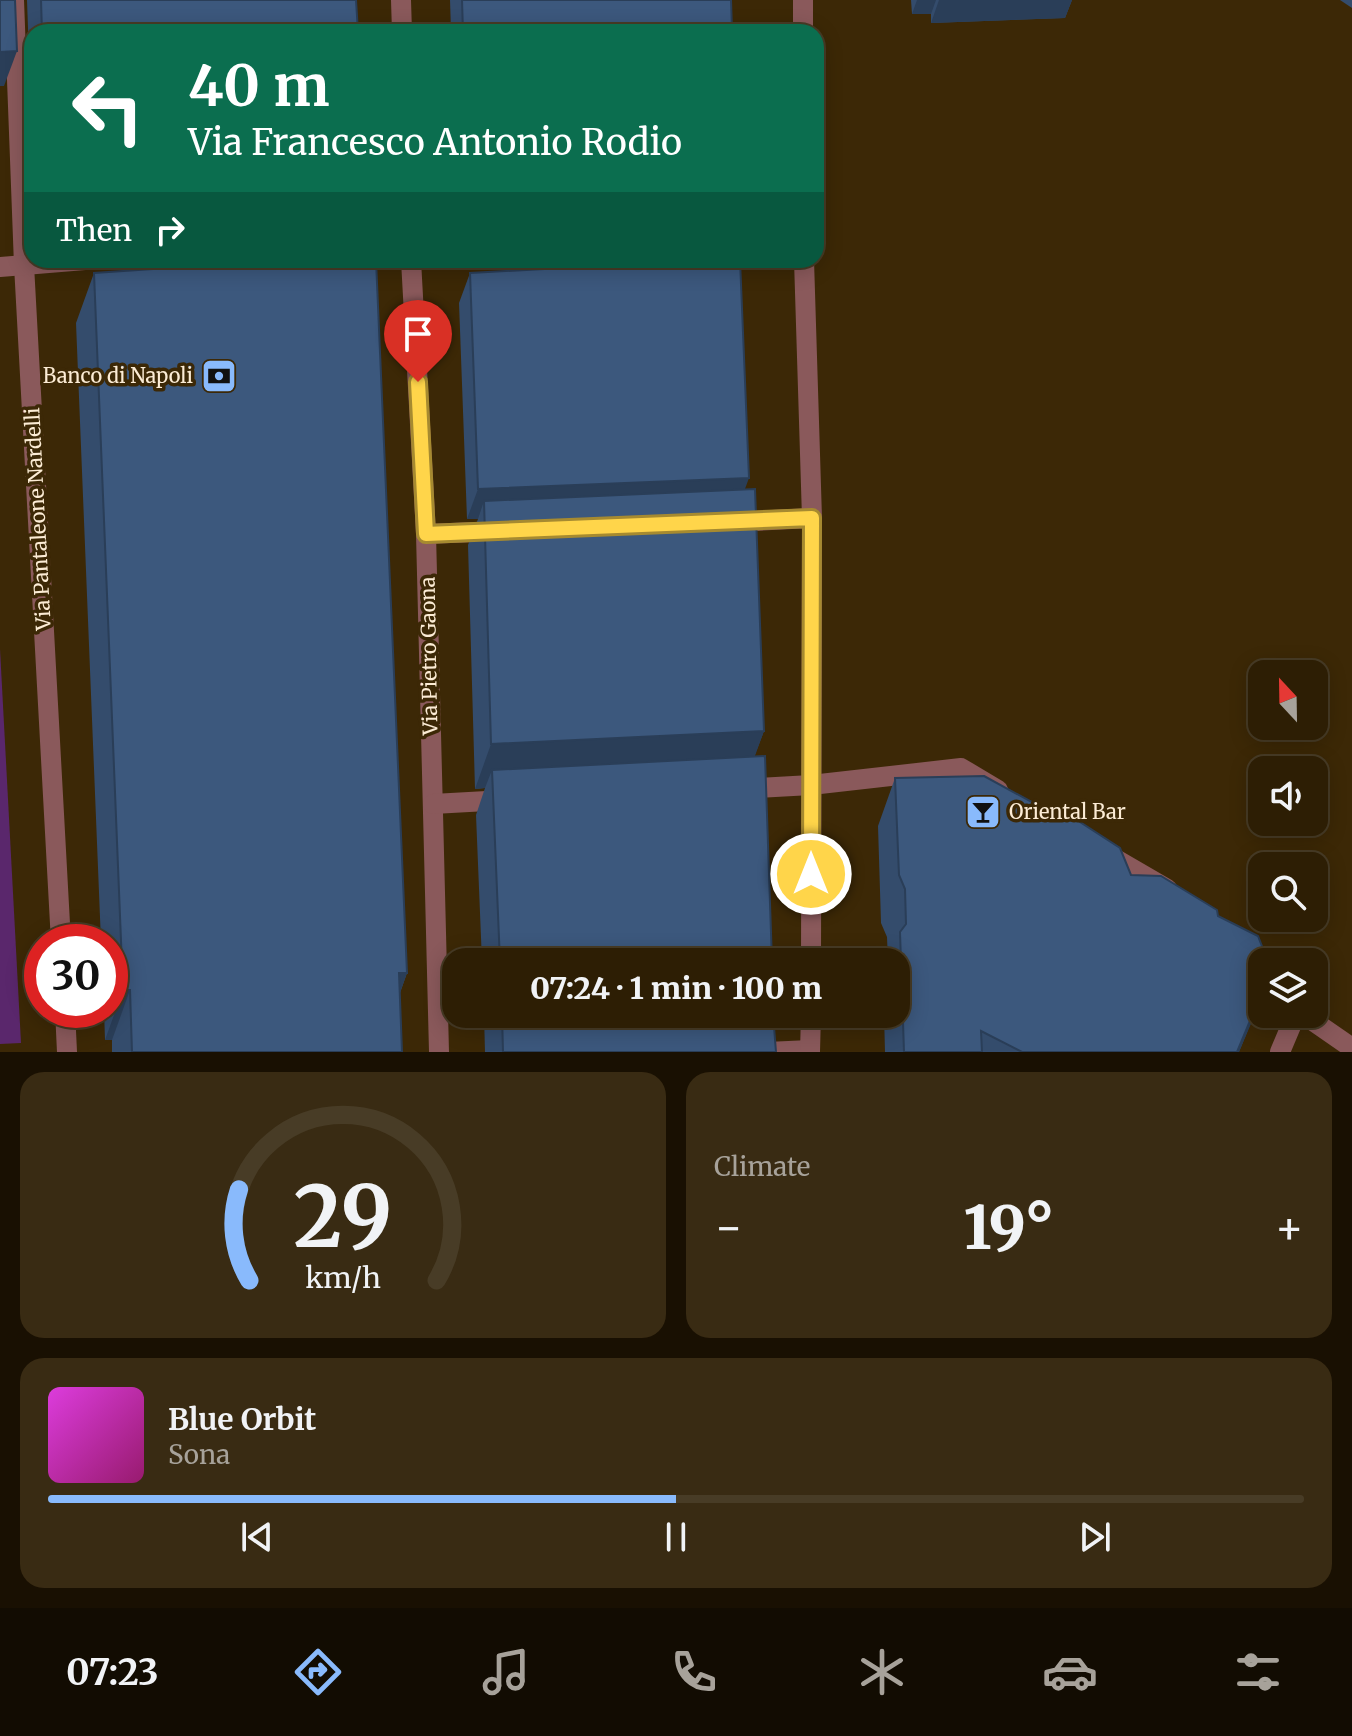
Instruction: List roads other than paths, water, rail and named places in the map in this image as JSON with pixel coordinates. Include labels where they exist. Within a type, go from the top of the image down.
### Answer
[{"type":"street","name":"Via Pantaleone Nardelli","points":[[14,0],[24,265]]},
{"type":"street","points":[[401,0],[402,24]]},
{"type":"street","points":[[803,0],[803,24]]},
{"type":"street","points":[[0,267],[24,265]]},
{"type":"street","name":"Via Pantaleone Nardelli","points":[[24,268],[60,924]]},
{"type":"street","name":"Via Pietro Gaona","points":[[411,268],[426,534],[439,1052]]},
{"type":"street","points":[[804,268],[812,518],[811,948]]},
{"type":"street","points":[[716,523],[812,518]]},
{"type":"street","points":[[426,534],[518,530]]},
{"type":"street","points":[[717,790],[811,785],[961,768],[1016,800]]},
{"type":"street","points":[[433,804],[527,799]]},
{"type":"street","points":[[1084,840],[1179,896]]},
{"type":"street","points":[[66,1028],[67,1052]]},
{"type":"street","points":[[767,1052],[810,1051],[811,1028]]},
{"type":"street","points":[[1280,1052],[1290,1028]]},
{"type":"street","points":[[1323,1028],[1352,1048]]},
{"type":"place","name":"Banco di Napoli","points":[[219,376]]},
{"type":"place","name":"Oriental Bar","points":[[983,812]]}]
